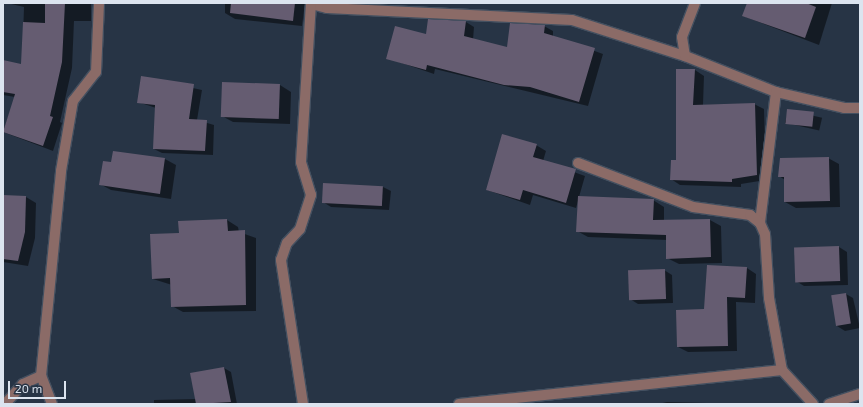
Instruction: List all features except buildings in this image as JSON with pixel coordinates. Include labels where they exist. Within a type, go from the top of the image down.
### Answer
[{"type":"street","points":[[52,404],[41,376],[61,171],[73,101],[96,72],[99,3]]},
{"type":"street","points":[[303,404],[281,260],[287,243],[300,229],[310,195],[301,162],[311,3],[327,8],[572,20],[685,56],[776,92],[844,108],[860,108]]},
{"type":"street","points":[[685,56],[682,37],[695,3]]},
{"type":"street","points":[[760,223],[776,92]]},
{"type":"street","points":[[578,163],[693,207],[750,215],[760,223],[765,234],[769,298],[782,370],[813,404]]},
{"type":"street","points":[[459,404],[782,370]]},
{"type":"street","points":[[5,404],[23,384],[41,376]]},
{"type":"street","points":[[829,404],[860,394]]}]
